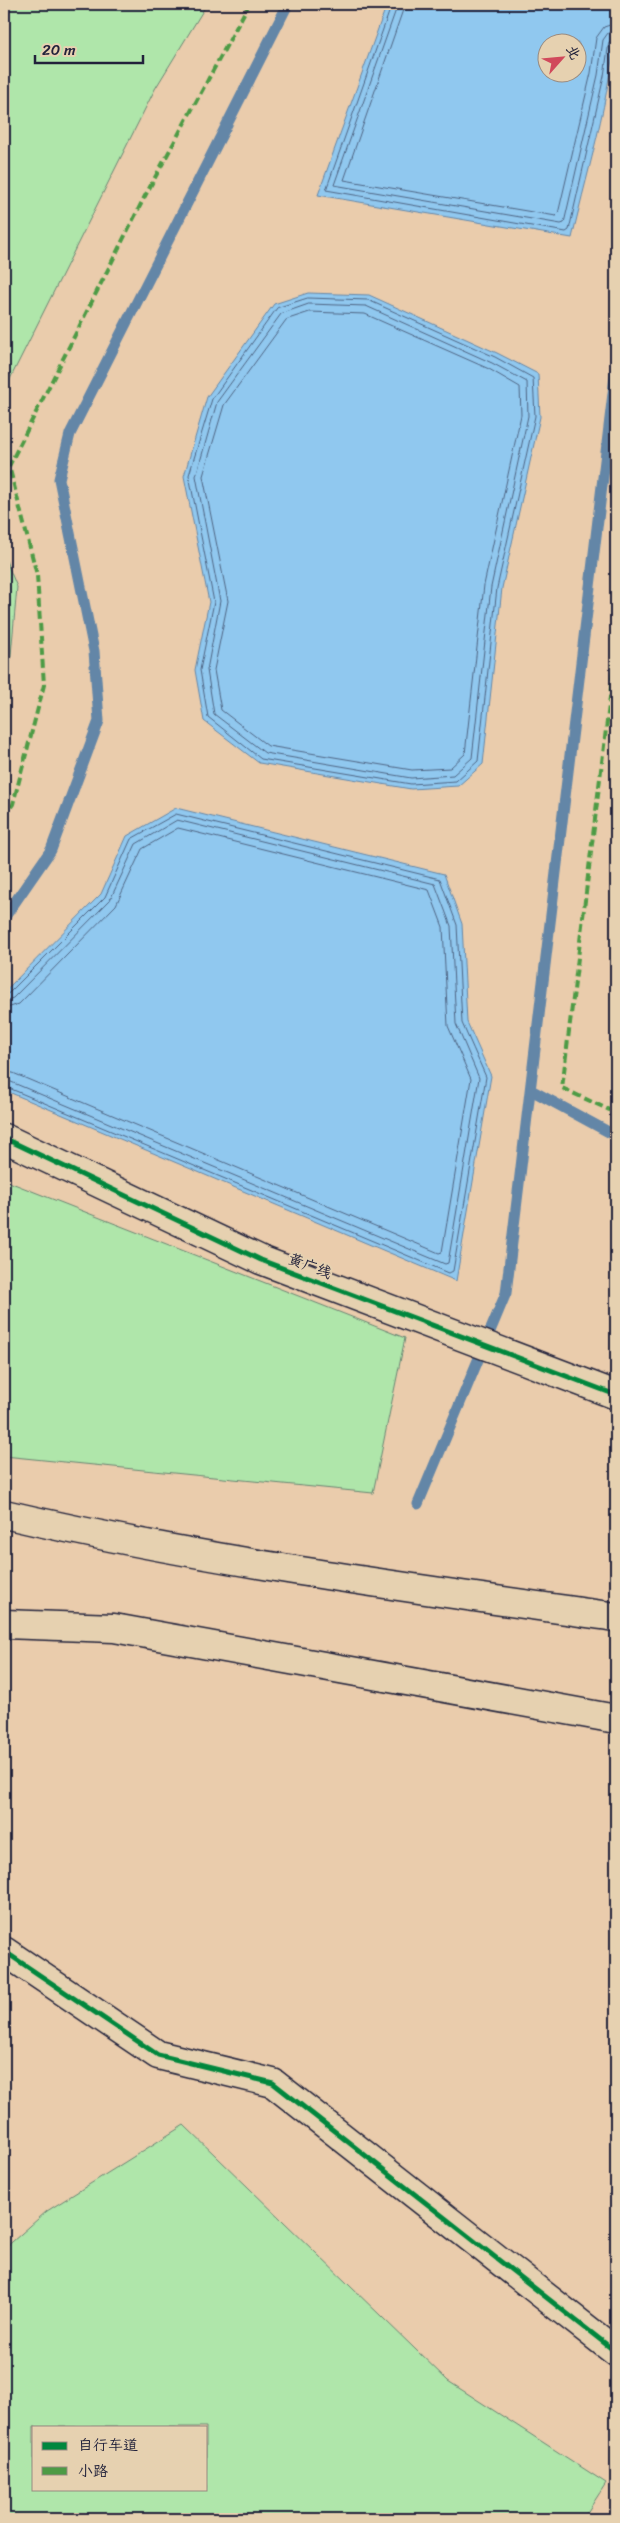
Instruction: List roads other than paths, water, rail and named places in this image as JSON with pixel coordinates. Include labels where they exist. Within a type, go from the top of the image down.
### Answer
[{"type":"main road","name":"黄广线","points":[[4,1138],[260,1260],[616,1395]]},
{"type":"main road","points":[[4,1514],[110,1539],[419,1589],[616,1617]]},
{"type":"main road","points":[[4,1532],[110,1539]]},
{"type":"main road","points":[[4,1610],[114,1628],[616,1719]]},
{"type":"main road","points":[[4,1624],[114,1628]]},
{"type":"main road","points":[[4,1951],[158,2055],[273,2083],[616,2352]]},
{"type":"water","points":[[387,4],[616,4],[612,62],[607,91],[572,238],[318,195]]},
{"type":"water","points":[[308,293],[369,295],[497,353],[538,374],[540,417],[502,588],[483,764],[458,786],[411,789],[259,763],[204,721],[195,670],[209,602],[184,476],[207,397],[274,304]]},
{"type":"water","points":[[176,808],[444,874],[462,924],[467,1022],[491,1076],[456,1281],[4,1090],[4,992],[101,894],[127,836]]},
{"type":"waterway","points":[[4,918],[51,850],[99,721],[94,651],[59,479],[70,434],[288,4]]},
{"type":"waterway","points":[[418,1504],[506,1293],[616,368]]},
{"type":"waterway","points":[[531,1090],[616,1136]]}]
